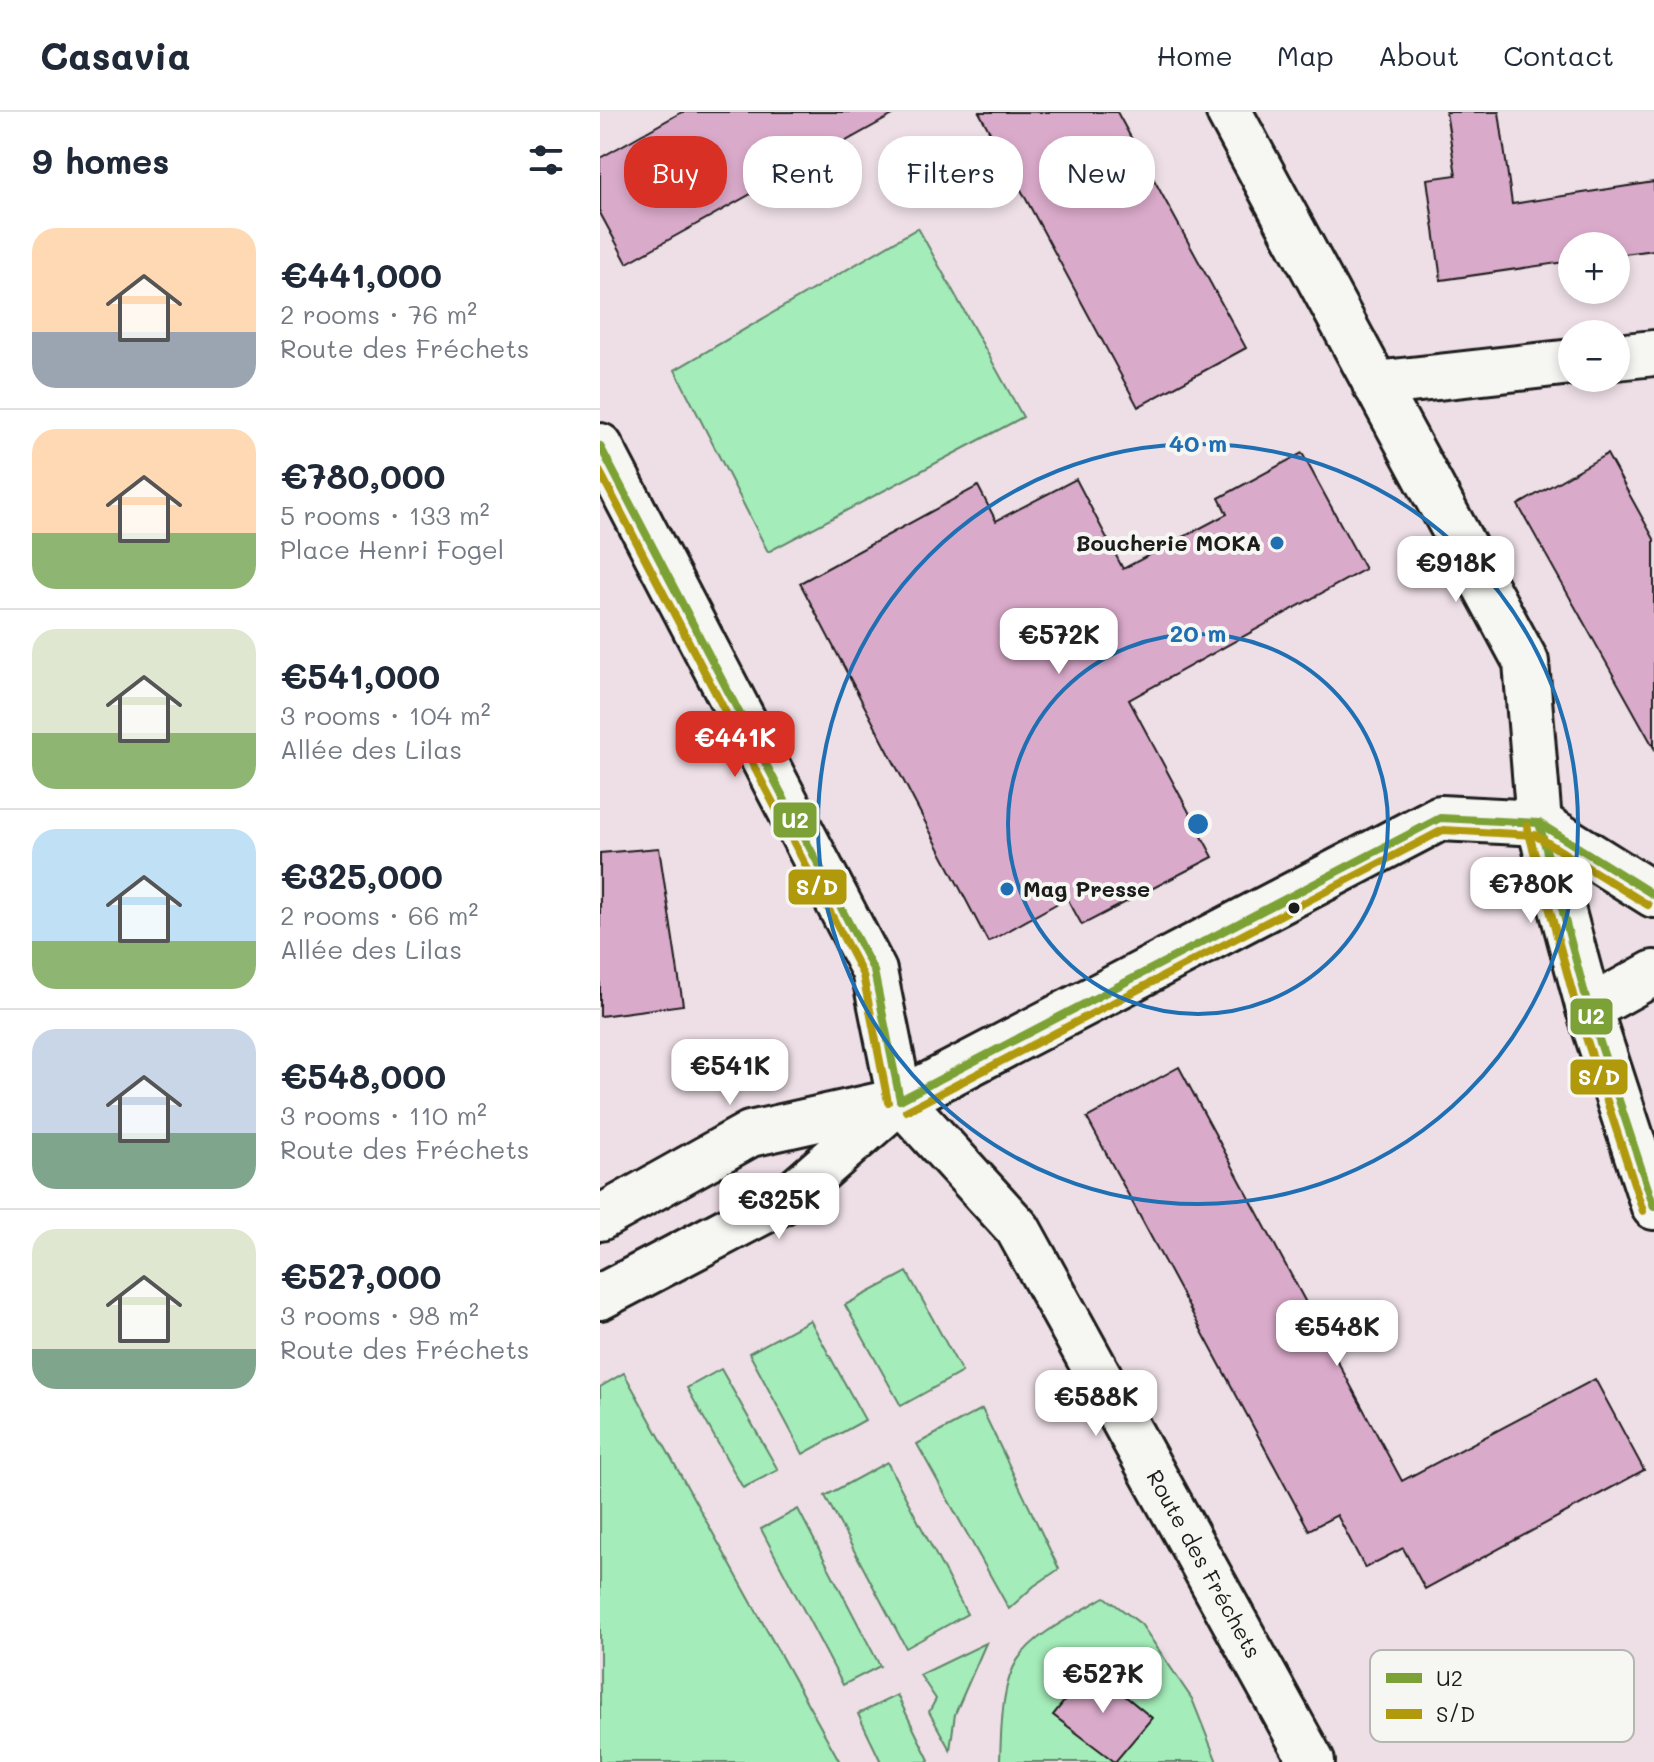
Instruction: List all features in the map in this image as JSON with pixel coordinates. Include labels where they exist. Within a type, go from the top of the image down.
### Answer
[{"type":"street","points":[[1229,112],[1526,662],[1539,823],[1589,1009],[1654,1207]]},
{"type":"street","points":[[1630,356],[1654,353]]},
{"type":"street","points":[[1375,384],[1558,364]]},
{"type":"street","points":[[600,446],[874,971],[900,1100]]},
{"type":"street","points":[[600,1297],[787,1199],[900,1100],[1440,818],[1539,823],[1654,895]]},
{"type":"street","points":[[1589,1009],[1654,973]]},
{"type":"street","points":[[600,1218],[750,1134],[900,1100]]},
{"type":"street","name":"Route des Fréchets","points":[[900,1100],[1018,1229],[1312,1762]]},
{"type":"green space","points":[[918,228],[1023,417],[768,552],[675,370]]},
{"type":"green space","points":[[907,1272],[962,1372],[901,1406],[845,1305]]},
{"type":"green space","points":[[810,1320],[865,1420],[803,1454],[749,1353]]},
{"type":"green space","points":[[721,1369],[778,1470],[743,1488],[687,1388]]},
{"type":"green space","points":[[624,1373],[840,1762],[600,1762],[600,1387]]},
{"type":"green space","points":[[982,1409],[1059,1569],[1009,1609],[917,1444]]},
{"type":"green space","points":[[887,1462],[967,1614],[906,1648],[825,1496]]},
{"type":"green space","points":[[798,1509],[880,1666],[843,1685],[761,1529]]},
{"type":"green space","points":[[1105,1597],[1141,1624],[1192,1699],[1217,1762],[1000,1762],[1005,1697],[1010,1675],[1019,1658],[1032,1643],[1050,1630]]},
{"type":"green space","points":[[986,1643],[955,1714],[950,1750],[929,1712],[936,1699],[920,1675]]},
{"type":"green space","points":[[897,1695],[929,1760],[926,1762],[881,1762],[858,1714]]},
{"type":"building","points":[[682,112],[898,112],[855,136],[743,136],[743,198],[727,207],[727,136],[639,136]]},
{"type":"building","points":[[979,112],[1117,112],[1130,136],[1039,136],[1039,208],[1155,208],[1155,182],[1246,348],[1138,407],[1023,194],[1023,136],[992,136]]},
{"type":"building","points":[[1446,112],[1499,112],[1512,204],[1654,182],[1654,250],[1630,253],[1630,232],[1558,232],[1558,263],[1441,280],[1427,179],[1456,175]]},
{"type":"building","points":[[624,145],[624,208],[726,208],[627,263],[600,213],[600,158]]},
{"type":"building","points":[[1302,453],[1365,569],[1129,700],[1213,857],[1082,925],[1067,898],[988,942],[800,583],[978,486],[996,521],[1076,479],[1123,569],[1227,514],[1219,498]]},
{"type":"building","points":[[1607,454],[1654,539],[1654,748],[1518,505]]},
{"type":"building","points":[[659,848],[683,1005],[600,1016],[600,853]]},
{"type":"building","points":[[1179,1067],[1402,1481],[1595,1379],[1644,1470],[1425,1589],[1403,1548],[1365,1568],[1337,1515],[1309,1530],[1087,1118]]},
{"type":"building","points":[[1091,1668],[1152,1718],[1115,1762],[1053,1715]]},
{"type":"transit line","name":"U2","points":[[600,446],[874,971],[900,1100]]},
{"type":"transit line","name":"S/D","points":[[600,472],[863,975],[888,1102]]},
{"type":"transit line","name":"U2","points":[[900,1100],[1440,818],[1539,823],[1654,895]]},
{"type":"transit line","name":"U2","points":[[1539,823],[1589,1009],[1654,1207]]},
{"type":"transit line","name":"S/D","points":[[1527,826],[1578,1013],[1643,1211]]},
{"type":"transit line","name":"S/D","points":[[906,1111],[1443,830],[1535,835],[1648,905]]},
{"type":"place","name":"Boucherie MOKA","points":[[1277,543]]},
{"type":"place","name":"Mag Presse","points":[[1007,889]]}]
